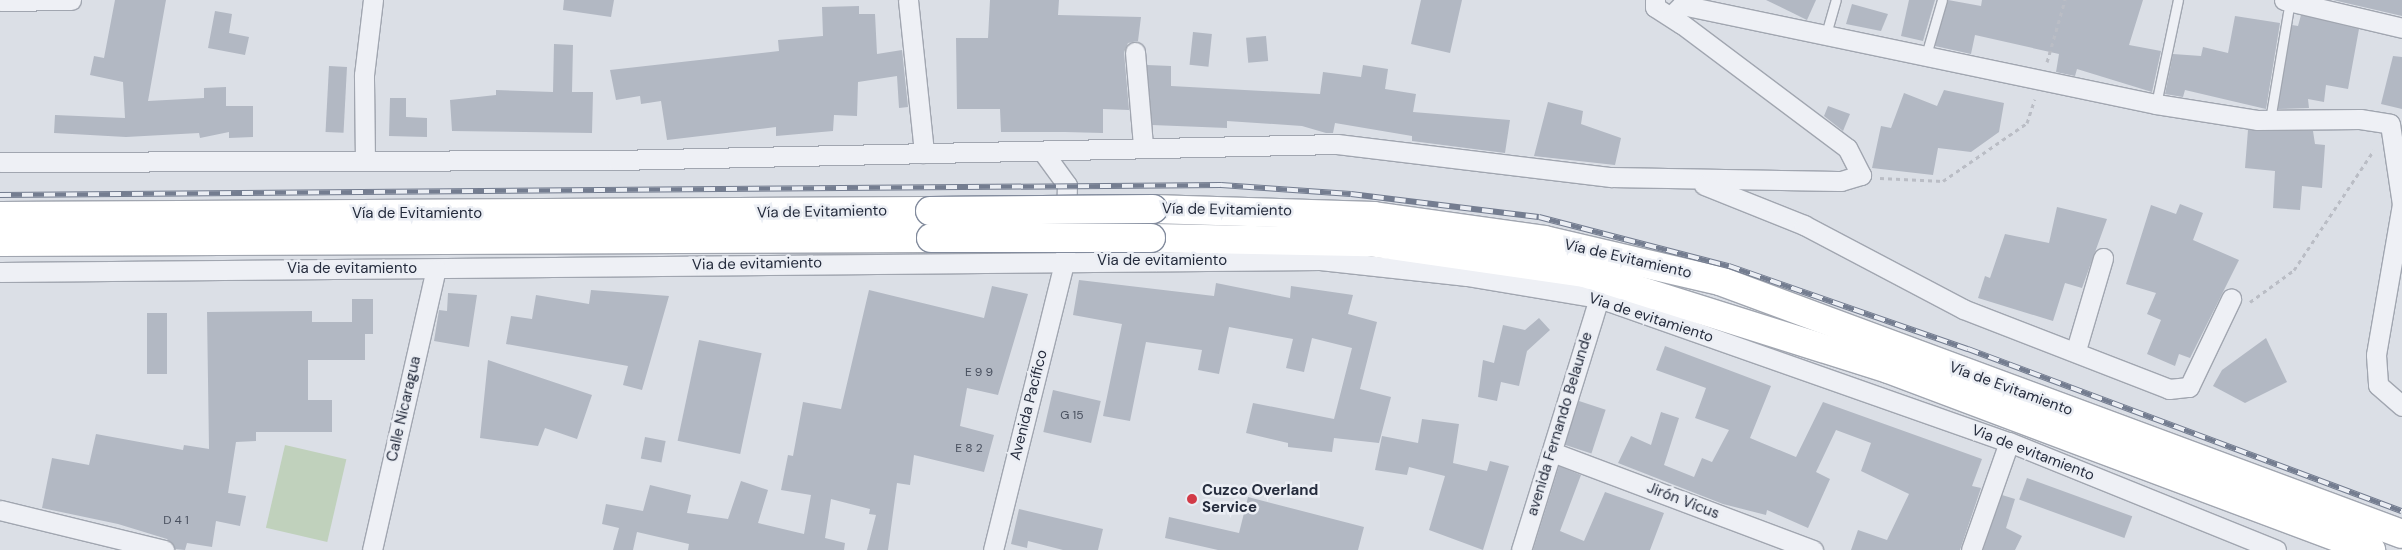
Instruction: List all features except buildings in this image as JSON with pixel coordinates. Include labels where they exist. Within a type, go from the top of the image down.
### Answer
[{"type":"highway","name":"Vía de Evitamiento","points":[[0,216],[1153,209],[1374,216],[1544,240],[1720,281],[2402,534]]},
{"type":"highway","name":"Vía de Evitamiento","points":[[0,242],[931,238],[1151,238],[1369,242],[1584,272],[1888,369],[2371,550]]},
{"type":"street","points":[[0,1],[71,0]]},
{"type":"street","points":[[365,161],[364,76],[373,0]]},
{"type":"street","points":[[908,0],[924,153]]},
{"type":"street","points":[[1655,0],[1655,7],[1682,25]]},
{"type":"street","points":[[2287,0],[2337,7],[2402,28]]},
{"type":"street","points":[[0,162],[365,161],[1043,152],[1144,146],[1337,144],[1611,177],[1694,181],[1841,181],[1861,175],[1847,148],[1671,16],[1682,5],[1926,55],[2041,82],[2156,104],[2270,120],[2360,119],[2396,124],[2402,204],[2400,229],[2376,355],[2378,386],[2402,406]]},
{"type":"street","points":[[1136,52],[1144,146]]},
{"type":"street","name":"Avenida Pacífico","points":[[993,550],[1065,260],[1067,185],[1043,152]]},
{"type":"street","points":[[1694,181],[1804,225],[1963,309],[2076,350],[2169,389],[2182,390],[2188,387],[2231,299]]},
{"type":"street","points":[[2076,350],[2103,258]]},
{"type":"street","name":"Via de evitamiento","points":[[0,272],[436,269],[1065,260],[1320,260],[1467,276],[1599,298],[2009,442],[2276,550]]},
{"type":"street","name":"Calle Nicaragua","points":[[372,550],[436,269]]},
{"type":"street","name":"avenida Fernando Belaunde","points":[[1521,550],[1599,298]]},
{"type":"street","points":[[1971,550],[2009,442]]},
{"type":"street","name":"Jirón Vicus","points":[[1552,452],[1813,550]]},
{"type":"street","points":[[0,510],[164,550]]},
{"type":"lane","points":[[1826,34],[1836,0]]},
{"type":"lane","points":[[1926,55],[1942,0]]},
{"type":"lane","points":[[2156,104],[2178,0]]},
{"type":"lane","points":[[2270,120],[2287,0]]},
{"type":"path","points":[[1861,175],[1943,181],[2027,123],[2065,0]]},
{"type":"path","points":[[2222,318],[2273,289],[2294,270],[2396,124]]},
{"type":"green space","points":[[285,445],[346,459],[327,542],[266,528]]},
{"type":"railway","points":[[0,195],[1221,185],[1351,194],[1539,217],[1729,266],[1968,349],[2402,511]]},
{"type":"place","name":"Cuzco Overland Service","points":[[1192,499]]}]
